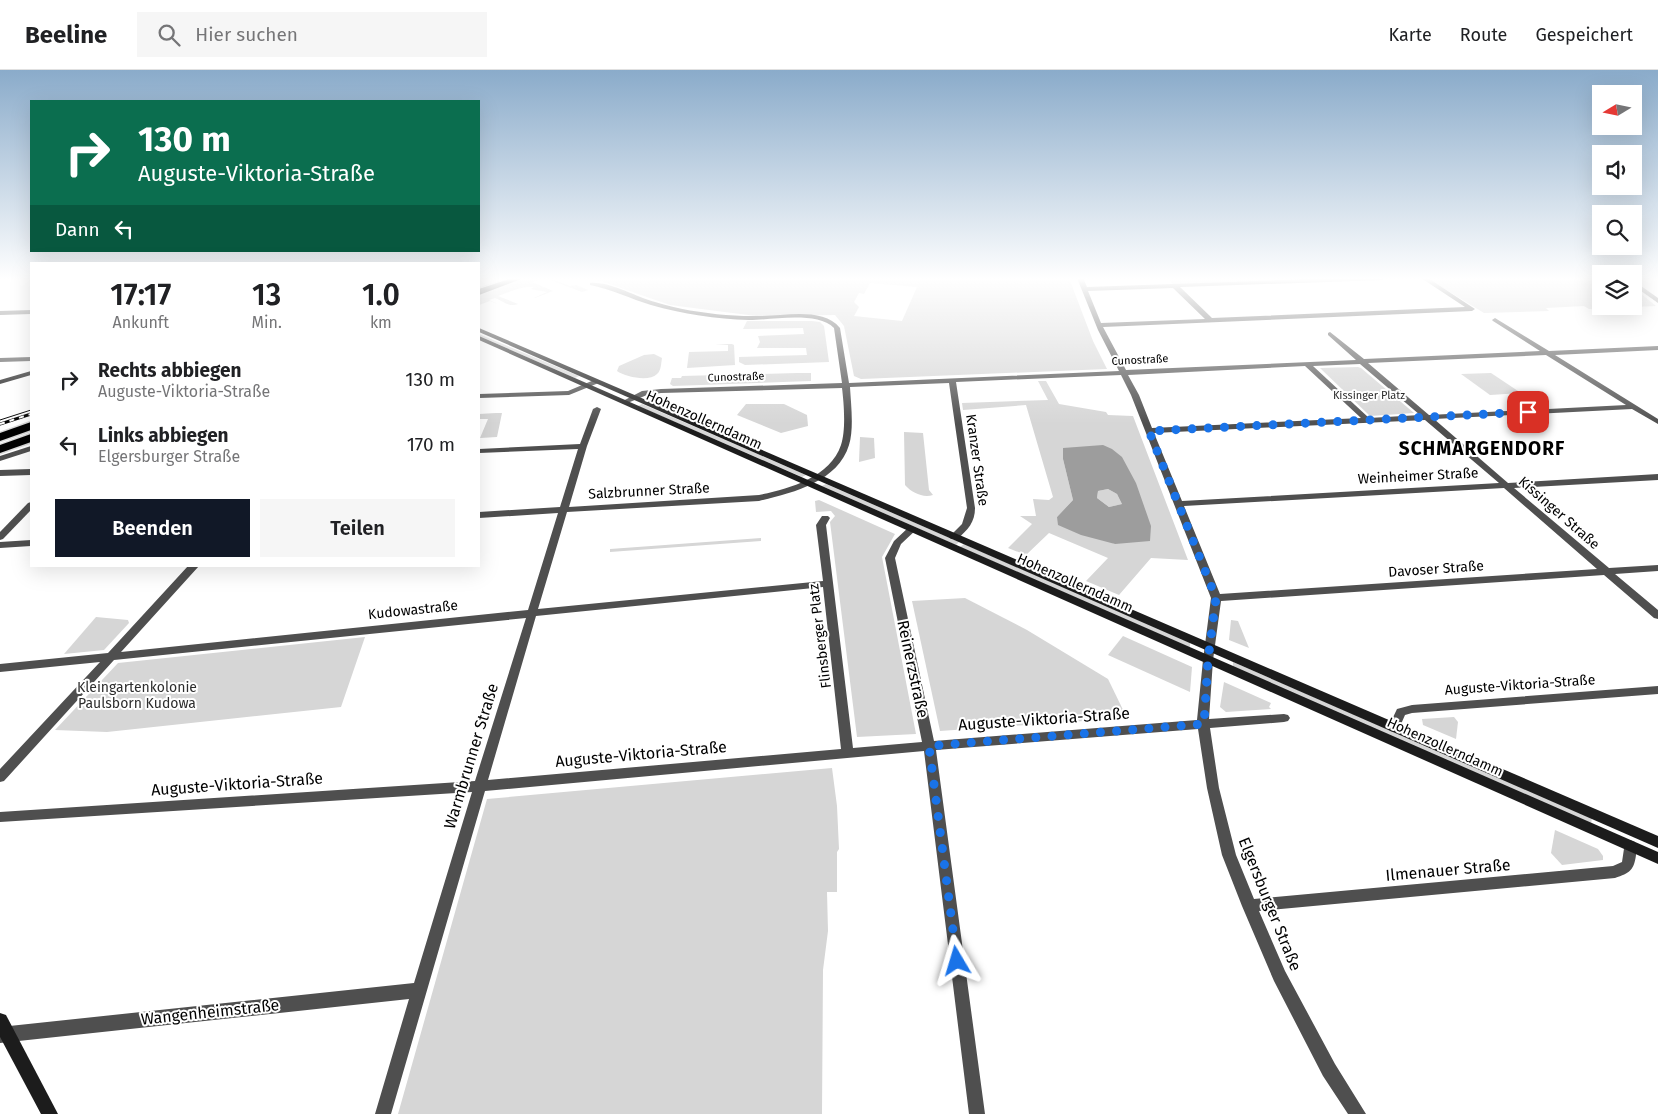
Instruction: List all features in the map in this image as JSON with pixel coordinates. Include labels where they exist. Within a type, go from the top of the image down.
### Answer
[{"type":"highway","points":[[0,437],[30,426]]},
{"type":"highway","points":[[0,442],[30,432]]},
{"type":"highway","points":[[0,449],[30,438]]},
{"type":"highway","points":[[0,454],[30,443]]},
{"type":"main road","name":"Hohenzollerndamm","points":[[480,330],[1658,842]]},
{"type":"main road","name":"Hohenzollerndamm","points":[[480,338],[1658,858]]},
{"type":"main road","points":[[0,382],[30,373]]},
{"type":"main road","points":[[2,1030],[50,1114]]},
{"type":"street","name":"Salzbrunner Straße","points":[[480,515],[759,498],[790,490],[807,482],[832,467],[847,438],[847,385],[836,327]]},
{"type":"street","points":[[1100,327],[1135,395],[1216,598]]},
{"type":"street","points":[[1506,327],[1658,422]]},
{"type":"street","name":"Kissinger Straße","points":[[1330,334],[1658,616]]},
{"type":"street","name":"Cunostraße","points":[[625,402],[645,393],[661,391],[847,385],[1658,348]]},
{"type":"street","points":[[0,360],[30,359]]},
{"type":"street","points":[[1307,364],[1366,420]]},
{"type":"street","name":"Kranzer Straße","points":[[952,380],[971,508],[971,518],[963,530],[954,537]]},
{"type":"street","points":[[480,396],[569,394],[598,382]]},
{"type":"street","points":[[1149,431],[1633,407]]},
{"type":"street","name":"Warmbrunner Straße","points":[[383,1114],[480,786],[564,510],[597,409]]},
{"type":"street","points":[[480,451],[584,446]]},
{"type":"street","points":[[0,459],[30,448]]},
{"type":"street","points":[[0,473],[30,472]]},
{"type":"street","name":"Weinheimer Straße","points":[[1179,504],[1658,477]]},
{"type":"street","points":[[0,537],[30,507]]},
{"type":"street","name":"Flinsberger Platz","points":[[825,518],[821,525],[848,752]]},
{"type":"street","name":"Reinerzstraße","points":[[912,529],[897,543],[890,558],[929,746],[976,1114]]},
{"type":"street","points":[[0,545],[30,543]]},
{"type":"street","points":[[0,777],[193,567]]},
{"type":"street","name":"Davoser Straße","points":[[1216,598],[1658,568]]},
{"type":"street","name":"Kudowastraße","points":[[0,668],[829,583]]},
{"type":"street","name":"Elgersburger Straße","points":[[1216,598],[1208,660],[1204,724],[1213,788],[1229,855],[1279,976],[1329,1070],[1358,1114]]},
{"type":"street","name":"Auguste-Viktoria-Straße","points":[[1394,728],[1402,712],[1412,709],[1658,690]]},
{"type":"street","name":"Auguste-Viktoria-Straße","points":[[0,817],[480,786],[848,752],[1284,718]]},
{"type":"street","name":"Ilmenauer Straße","points":[[1249,906],[1615,872],[1628,865],[1630,846]]},
{"type":"street","name":"Wangenheimstraße","points":[[2,1030],[420,990]]},
{"type":"green space","points":[[744,327],[824,327],[829,362],[745,365],[739,362],[739,357],[807,355],[806,348],[757,348],[760,342],[758,336],[804,334],[803,328],[743,329]]},
{"type":"green space","points":[[844,327],[1088,327],[1107,369],[861,379],[854,376]]},
{"type":"green space","points":[[480,334],[579,376],[575,378],[480,336]]},
{"type":"green space","points":[[715,344],[734,345],[735,365],[687,368],[689,352],[728,351],[728,345]]},
{"type":"green space","points":[[654,354],[662,358],[661,367],[657,374],[649,378],[637,378],[617,371],[619,366],[644,355]]},
{"type":"green space","name":"Kissinger Platz","points":[[1358,367],[1414,413],[1370,416],[1320,368]]},
{"type":"green space","points":[[811,373],[811,381],[673,386],[670,384],[672,378],[681,378],[682,376]]},
{"type":"green space","points":[[1491,373],[1521,393],[1490,395],[1461,374]]},
{"type":"green space","points":[[1038,381],[1046,381],[1059,404],[1106,412],[1108,415],[1133,416],[1188,560],[1151,558],[1119,595],[1086,581],[1108,558],[1049,533],[1026,555],[1008,548],[1032,524],[1020,516],[1036,516],[1033,499],[1049,500],[1053,497],[1026,405],[963,410],[962,403],[1048,400]],"holes":[[[1063,459],[1136,483],[1115,544],[1057,517],[1073,500]]]},
{"type":"green space","points":[[642,404],[806,475],[802,477],[638,406]]},
{"type":"green space","points":[[746,404],[784,404],[807,415],[808,426],[781,433],[737,415]]},
{"type":"green space","points":[[502,413],[497,437],[480,438],[488,419],[480,419],[480,414]]},
{"type":"green space","points":[[904,432],[923,433],[929,490],[933,495],[925,496],[918,494],[905,485]]},
{"type":"green space","points":[[860,437],[874,438],[875,458],[859,462]]},
{"type":"green space","points":[[826,484],[959,542],[956,545],[822,486]]},
{"type":"green space","points":[[1108,489],[1117,494],[1122,504],[1109,507],[1097,498],[1098,491]]},
{"type":"green space","points":[[819,500],[895,534],[882,557],[916,734],[857,737],[830,522],[835,516],[831,511],[816,512],[815,501]]},
{"type":"green space","points":[[761,538],[761,541],[610,552],[610,549]]},
{"type":"green space","points":[[964,544],[1190,642],[1190,648],[960,547]]},
{"type":"green space","points":[[965,598],[1027,630],[1108,679],[1127,718],[940,731],[912,601]]},
{"type":"green space","points":[[96,617],[128,620],[129,623],[104,650],[64,654]]},
{"type":"green space","points":[[1231,620],[1238,621],[1249,648],[1229,640]]},
{"type":"green space","points":[[1123,636],[1192,667],[1190,692],[1108,655]]},
{"type":"green space","name":"Kleingartenkolonie Paulsborn Kudowa","points":[[365,637],[341,707],[107,732],[55,730],[118,663]]},
{"type":"green space","points":[[1233,662],[1592,818],[1591,824],[1233,667]]},
{"type":"green space","points":[[1224,682],[1271,703],[1269,707],[1271,709],[1226,712],[1220,707]]},
{"type":"green space","points":[[1454,717],[1458,722],[1456,739],[1423,725],[1422,719]]},
{"type":"green space","points":[[832,768],[837,806],[839,849],[837,852],[837,892],[827,892],[828,931],[823,970],[822,1114],[398,1114],[487,799]]},
{"type":"green space","points":[[1555,830],[1598,849],[1603,856],[1603,860],[1562,865],[1551,853]]},
{"type":"shaded area","points":[[1103,445],[1122,457],[1136,483],[1151,526],[1150,541],[1115,544],[1081,535],[1058,525],[1057,517],[1073,500],[1063,459],[1063,448]],"holes":[[[1108,489],[1117,494],[1122,504],[1109,507],[1097,498],[1098,491]]]},
{"type":"tram line","points":[[0,420],[30,410]]},
{"type":"railway","points":[[0,424],[30,414]]},
{"type":"district","name":"SCHMARGENDORF","points":[[1482,448]]},
{"type":"route","points":[[957,961],[929,746],[1204,724],[1208,660],[1216,598],[1149,431],[1528,412]]}]
